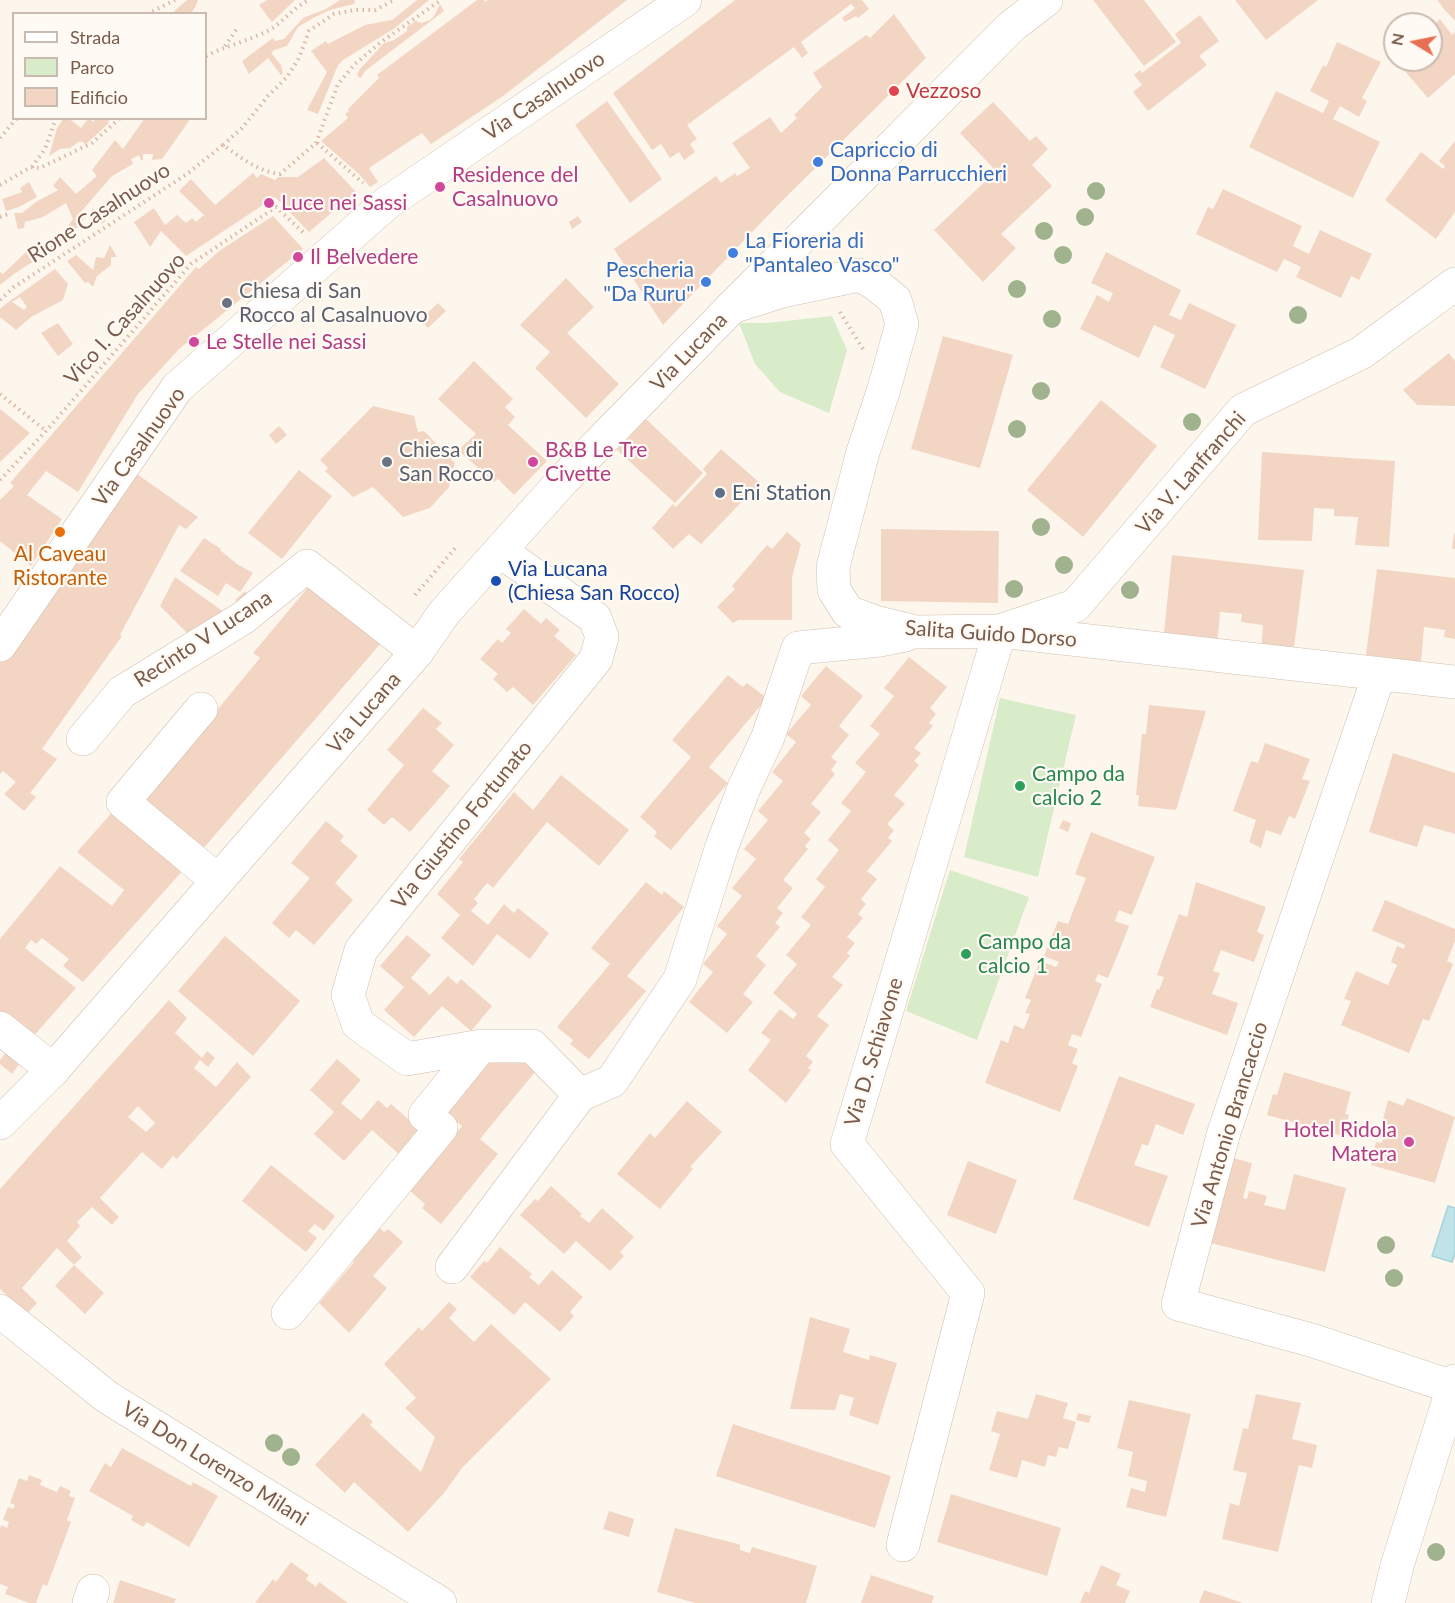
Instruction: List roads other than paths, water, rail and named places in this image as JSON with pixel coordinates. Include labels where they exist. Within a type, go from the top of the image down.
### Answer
[{"type":"street","name":"Via Casalnuovo","points":[[0,645],[177,388],[387,203],[685,0]]},
{"type":"street","name":"Via Lucana","points":[[0,1123],[53,1070],[417,652],[444,613],[564,479],[1012,26],[1046,0]]},
{"type":"street","name":"Salita Guido Dorso","points":[[732,307],[782,291],[859,275],[895,300],[902,324],[884,388],[862,452],[833,567],[834,590],[848,612],[875,622],[916,632],[1000,631],[1455,682]]},
{"type":"street","name":"Via V. Lanfranchi","points":[[1000,631],[1075,606],[1244,410],[1361,353],[1455,284]]},
{"type":"street","name":"Via Giustino Fortunato","points":[[500,551],[595,618],[602,637],[596,659],[361,950],[348,995],[358,1024],[407,1059],[481,1046],[532,1046],[580,1095]]},
{"type":"street","name":"Recinto V Lucana","points":[[83,739],[122,692],[243,618],[307,566],[417,652]]},
{"type":"street","name":"Via D. Schiavone","points":[[903,1545],[968,1293],[847,1144],[1000,631]]},
{"type":"street","points":[[453,1267],[580,1095],[612,1081],[680,979],[722,846],[744,788],[768,737],[798,648],[880,640],[916,632]]},
{"type":"street","name":"Via Antonio Brancaccio","points":[[1379,675],[1224,1132],[1178,1304],[1311,1340],[1454,1384]]},
{"type":"street","points":[[201,709],[123,802],[217,880]]},
{"type":"street","points":[[0,1028],[53,1070]]},
{"type":"street","points":[[288,1313],[441,1128],[425,1115],[481,1046]]},
{"type":"street","name":"Via Don Lorenzo Milani","points":[[0,1311],[106,1397],[440,1603]]},
{"type":"street","points":[[1388,1603],[1397,1566],[1454,1384]]},
{"type":"water","points":[[1448,1206],[1455,1208],[1455,1254],[1452,1262],[1432,1256]]},
{"type":"place","name":"Vezzoso","points":[[894,91]]},
{"type":"place","name":"Capriccio di Donna Parrucchieri","points":[[818,162]]},
{"type":"place","name":"Residence del Casalnuovo","points":[[440,187]]},
{"type":"place","name":"Luce nei Sassi","points":[[269,203]]},
{"type":"place","name":"La Fioreria di \"Pantaleo Vasco\"","points":[[733,253]]},
{"type":"place","name":"Il Belvedere","points":[[298,257]]},
{"type":"place","name":"Pescheria \"Da Ruru\"","points":[[706,282]]},
{"type":"place","name":"Chiesa di San Rocco al Casalnuovo","points":[[227,303]]},
{"type":"place","name":"Le Stelle nei Sassi","points":[[194,342]]},
{"type":"place","name":"Chiesa di San Rocco","points":[[387,462]]},
{"type":"place","name":"B&B Le Tre Civette","points":[[533,462]]},
{"type":"place","name":"Eni Station","points":[[720,493]]},
{"type":"place","name":"Al Caveau Ristorante","points":[[60,532]]},
{"type":"place","name":"Via Lucana (Chiesa San Rocco)","points":[[496,581]]},
{"type":"place","name":"Campo da calcio 2","points":[[1020,786]]},
{"type":"place","name":"Campo da calcio 1","points":[[966,954]]},
{"type":"place","name":"Hotel Ridola Matera","points":[[1409,1142]]}]
